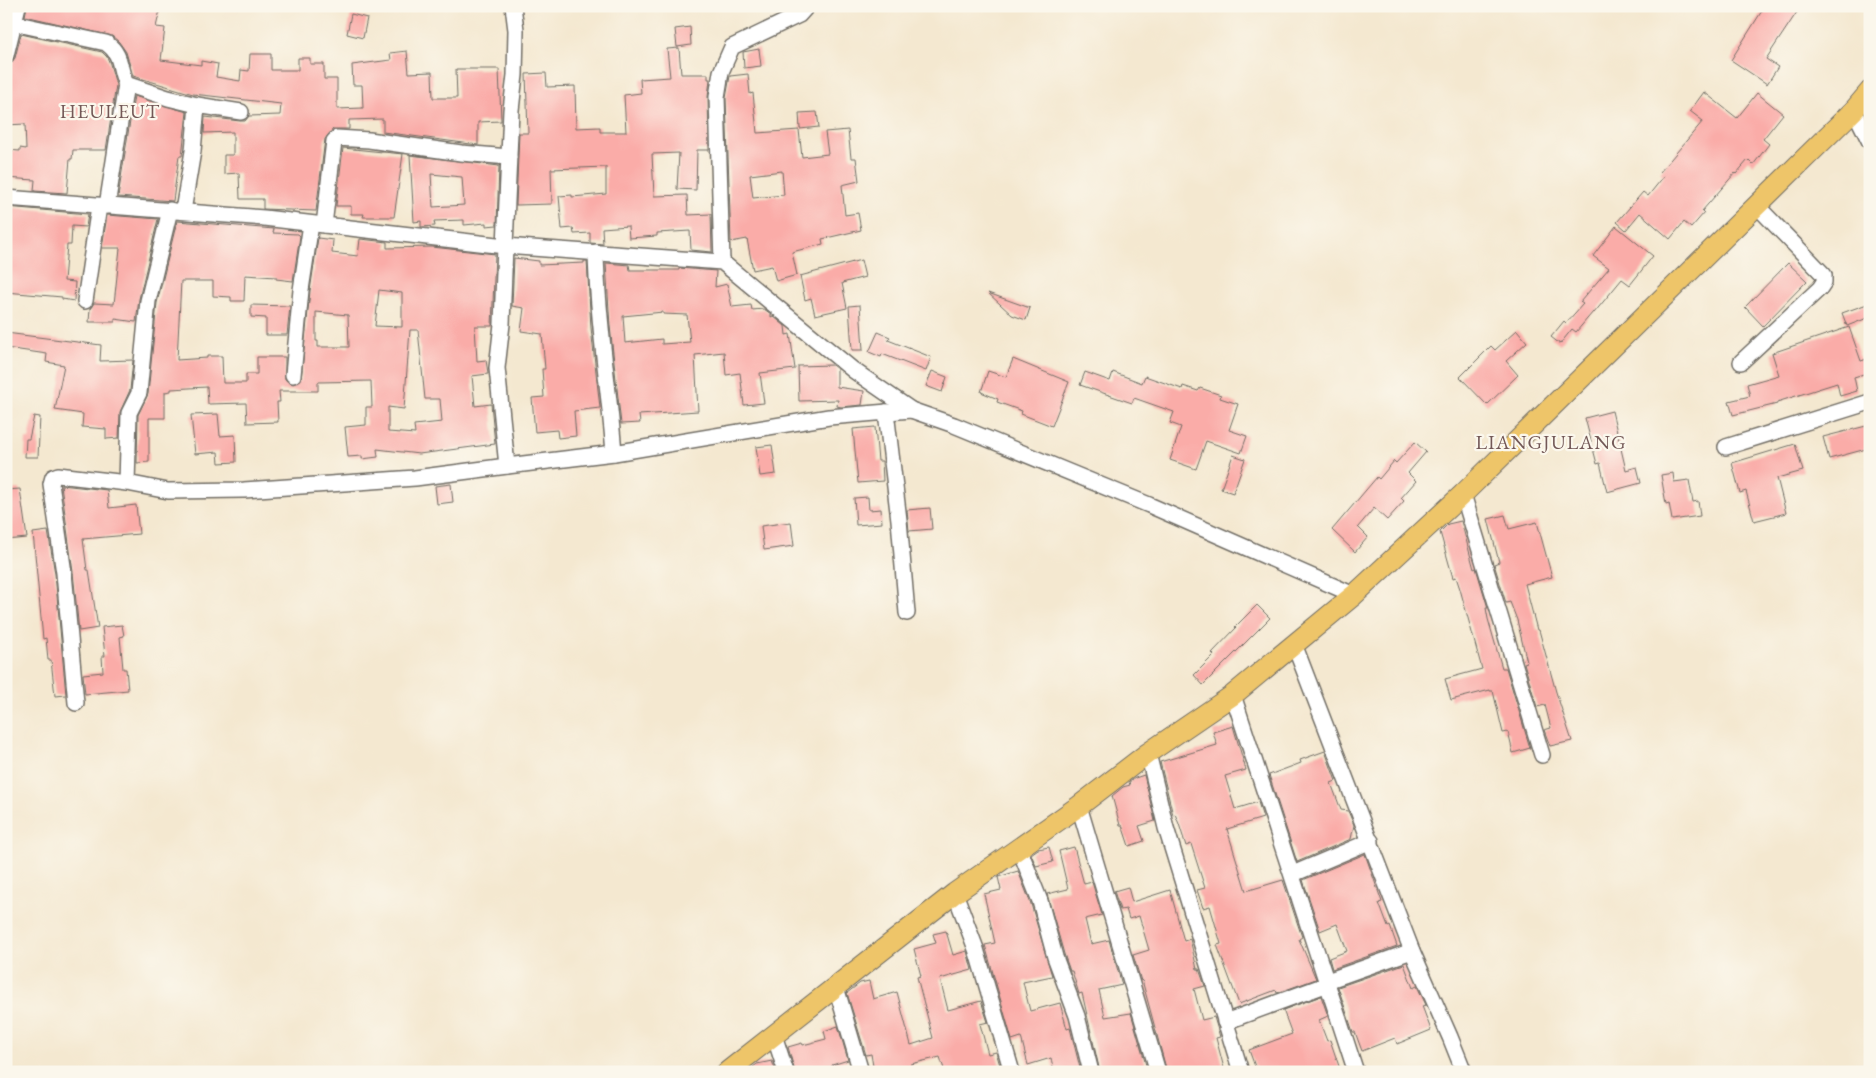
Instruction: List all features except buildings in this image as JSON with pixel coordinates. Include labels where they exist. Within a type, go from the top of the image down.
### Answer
[{"type":"main road","points":[[727,1072],[955,894],[1078,806],[1148,753],[1233,696],[1354,595],[1463,494],[1854,110],[1870,91]]},
{"type":"street","points":[[6,55],[18,6]]},
{"type":"street","points":[[507,466],[497,368],[505,246],[510,110],[515,75],[516,30],[513,6]]},
{"type":"street","points":[[722,262],[717,97],[721,72],[732,47],[799,15],[806,6]]},
{"type":"street","points":[[13,23],[106,43],[117,54],[126,84],[85,301]]},
{"type":"street","points":[[126,84],[168,98],[241,112]]},
{"type":"street","points":[[128,482],[129,413],[139,393],[148,301],[193,152],[197,105]]},
{"type":"street","points":[[1854,110],[1870,142]]},
{"type":"street","points":[[292,375],[301,290],[318,225],[336,138],[369,140],[461,153],[509,157]]},
{"type":"street","points":[[6,198],[176,211],[505,246],[722,262],[853,370],[911,410],[954,425],[1149,505],[1354,595]]},
{"type":"street","points":[[1741,362],[1820,288],[1824,282],[1824,275],[1757,206]]},
{"type":"street","points":[[596,252],[597,294],[611,406],[614,453]]},
{"type":"street","points":[[1726,447],[1870,402]]},
{"type":"street","points":[[76,703],[64,573],[51,481],[58,475],[128,482],[168,491],[244,490],[415,478],[614,453],[829,417],[911,410]]},
{"type":"street","points":[[886,412],[899,520],[907,613]]},
{"type":"street","points":[[1463,494],[1542,755]]},
{"type":"street","points":[[1294,644],[1412,951],[1464,1072]]},
{"type":"street","points":[[1233,696],[1293,874],[1356,1072]]},
{"type":"street","points":[[1148,753],[1166,828],[1241,1072]]},
{"type":"street","points":[[1078,806],[1158,1072]]},
{"type":"street","points":[[1293,874],[1371,841]]},
{"type":"street","points":[[1019,848],[1040,901],[1056,957],[1077,1016],[1091,1072]]},
{"type":"street","points":[[955,894],[976,949],[1012,1072]]},
{"type":"street","points":[[1225,1022],[1412,951]]},
{"type":"street","points":[[836,986],[861,1072]]},
{"type":"street","points":[[774,1035],[786,1072]]},
{"type":"district","name":"HEULEUT","points":[[110,111]]},
{"type":"district","name":"LIANGJULANG","points":[[1551,442]]}]
